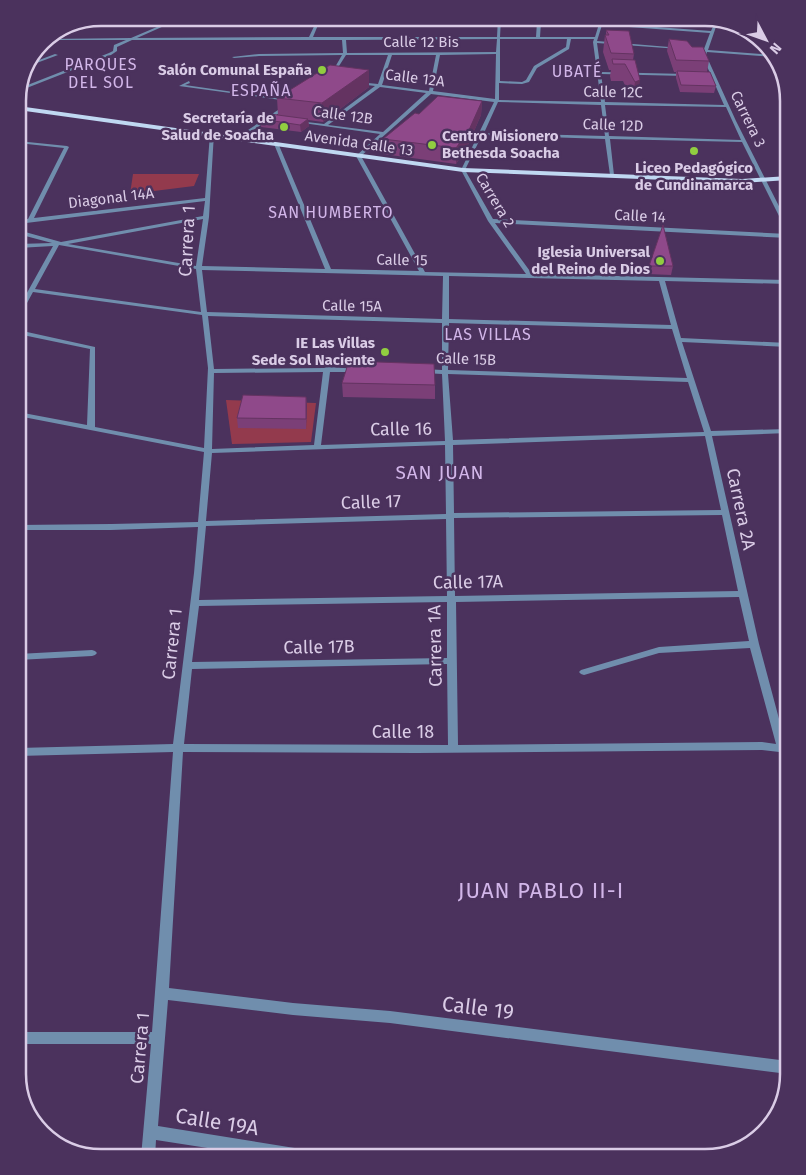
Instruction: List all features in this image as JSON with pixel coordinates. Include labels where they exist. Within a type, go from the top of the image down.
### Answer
[{"type":"main road","name":"Avenida Calle 13","points":[[26,109],[463,170],[765,181],[780,179]]},
{"type":"street","points":[[28,86],[110,54],[115,51],[115,46],[160,26]]},
{"type":"street","points":[[311,38],[316,26]]},
{"type":"street","points":[[368,38],[370,26],[453,26],[451,37]]},
{"type":"street","name":"Carrera 2","points":[[499,26],[497,100],[463,170],[491,221],[530,276]]},
{"type":"street","points":[[538,37],[539,26]]},
{"type":"street","points":[[600,26],[595,40],[612,175]]},
{"type":"street","points":[[628,26],[711,32]]},
{"type":"street","points":[[704,50],[714,27]]},
{"type":"street","points":[[62,38],[569,37],[627,45],[685,48]]},
{"type":"street","points":[[497,82],[522,83],[528,81],[535,67],[568,48],[569,37]]},
{"type":"street","points":[[323,83],[330,78],[345,53],[344,38]]},
{"type":"street","points":[[694,49],[741,53]]},
{"type":"street","name":"Carrera 3","points":[[704,50],[704,55],[713,76],[780,212]]},
{"type":"street","name":"Calle 12 Bis","points":[[234,58],[259,55],[345,53],[498,53]]},
{"type":"street","points":[[325,125],[380,85],[391,53]]},
{"type":"street","points":[[422,273],[358,156],[431,91],[438,53]]},
{"type":"street","points":[[38,61],[56,55]]},
{"type":"street","points":[[299,66],[293,72],[338,80]]},
{"type":"street","points":[[599,73],[693,76]]},
{"type":"street","points":[[703,76],[713,76]]},
{"type":"street","name":"Calle 12B","points":[[189,82],[181,86],[296,101],[270,118]]},
{"type":"street","name":"Calle 12A","points":[[355,82],[497,100]]},
{"type":"street","name":"Calle 12C","points":[[497,100],[728,106]]},
{"type":"street","points":[[238,138],[270,118],[279,119]]},
{"type":"street","name":"Calle 12B","points":[[288,120],[382,134]]},
{"type":"street","name":"Carrera 1","points":[[149,1149],[162,993],[178,748],[208,451],[211,371],[199,268],[206,218],[212,134]]},
{"type":"street","name":"Calle 12D","points":[[480,134],[744,141]]},
{"type":"street","points":[[26,143],[67,147],[30,221]]},
{"type":"street","points":[[276,144],[329,271]]},
{"type":"street","name":"Diagonal 14A","points":[[26,221],[207,199]]},
{"type":"street","points":[[26,246],[58,244],[206,218]]},
{"type":"street","name":"Calle 14","points":[[491,221],[780,236]]},
{"type":"street","name":"Calle 15","points":[[26,234],[58,244],[199,268],[780,282]]},
{"type":"street","points":[[26,299],[58,244]]},
{"type":"street","name":"Carrera 1A","points":[[446,274],[445,372],[449,443],[453,747]]},
{"type":"street","name":"Carrera 2A","points":[[661,278],[674,327],[708,434],[754,644],[780,732]]},
{"type":"street","name":"Calle 15A","points":[[31,290],[205,314],[674,327]]},
{"type":"street","points":[[26,334],[93,348],[91,429]]},
{"type":"street","points":[[678,340],[780,345]]},
{"type":"street","points":[[317,446],[327,369]]},
{"type":"street","points":[[211,371],[367,370]]},
{"type":"street","name":"Calle 15B","points":[[416,371],[691,380]]},
{"type":"street","name":"Calle 16","points":[[26,416],[208,451],[780,431]]},
{"type":"street","name":"Calle 17","points":[[26,527],[202,524],[450,516],[725,512]]},
{"type":"street","name":"Calle 17A","points":[[194,603],[742,594]]},
{"type":"street","points":[[584,672],[659,650],[754,644]]},
{"type":"street","points":[[26,657],[92,653]]},
{"type":"street","name":"Calle 17B","points":[[187,666],[452,661]]},
{"type":"street","name":"Calle 18","points":[[26,752],[178,748],[417,749],[453,747],[762,746],[780,748]]},
{"type":"street","name":"Calle 19","points":[[162,993],[292,1009],[390,1016],[780,1067]]},
{"type":"street","points":[[26,1038],[157,1038]]},
{"type":"street","name":"Calle 19A","points":[[150,1132],[257,1149]]},
{"type":"shaded area","points":[[133,174],[199,174],[194,186],[130,194]]},
{"type":"shaded area","points":[[226,400],[316,403],[311,442],[232,444]]},
{"type":"building","points":[[606,30],[629,31],[634,54],[611,53],[605,35],[609,35]]},
{"type":"building","points":[[669,39],[687,41],[692,47],[703,47],[709,61],[676,60]]},
{"type":"building","points":[[612,59],[635,60],[640,80],[635,82],[625,64],[613,64]]},
{"type":"building","points":[[330,65],[369,70],[322,103],[277,98]]},
{"type":"building","points":[[677,71],[710,72],[716,86],[681,85]]},
{"type":"building","points":[[438,96],[482,101],[469,130],[456,148],[383,139],[415,113],[419,114]]},
{"type":"building","points":[[270,114],[308,119],[300,125],[261,119]]},
{"type":"building","points":[[663,225],[673,266],[649,266]]},
{"type":"building","points":[[349,361],[434,364],[435,385],[342,383]]},
{"type":"building","points":[[243,395],[306,397],[306,419],[237,418]]},
{"type":"place","name":"Salón Comunal España","points":[[322,70]]},
{"type":"place","name":"Secretaría de Salud de Soacha","points":[[284,127]]},
{"type":"place","name":"Centro Misionero Bethesda Soacha","points":[[432,145]]},
{"type":"place","name":"Liceo Pedagógico de Cundinamarca","points":[[694,151]]},
{"type":"place","name":"Iglesia Universal del Reino de Dios","points":[[660,261]]},
{"type":"place","name":"IE Las Villas Sede Sol Naciente","points":[[385,352]]},
{"type":"district","name":"UBATÉ","points":[[577,71]]},
{"type":"district","name":"PARQUES DEL SOL","points":[[101,73]]},
{"type":"district","name":"ESPAÑA","points":[[261,90]]},
{"type":"district","name":"SAN HUMBERTO","points":[[331,212]]},
{"type":"district","name":"LAS VILLAS","points":[[488,334]]},
{"type":"district","name":"SAN JUAN","points":[[440,472]]},
{"type":"district","name":"JUAN PABLO II-I","points":[[541,890]]}]
